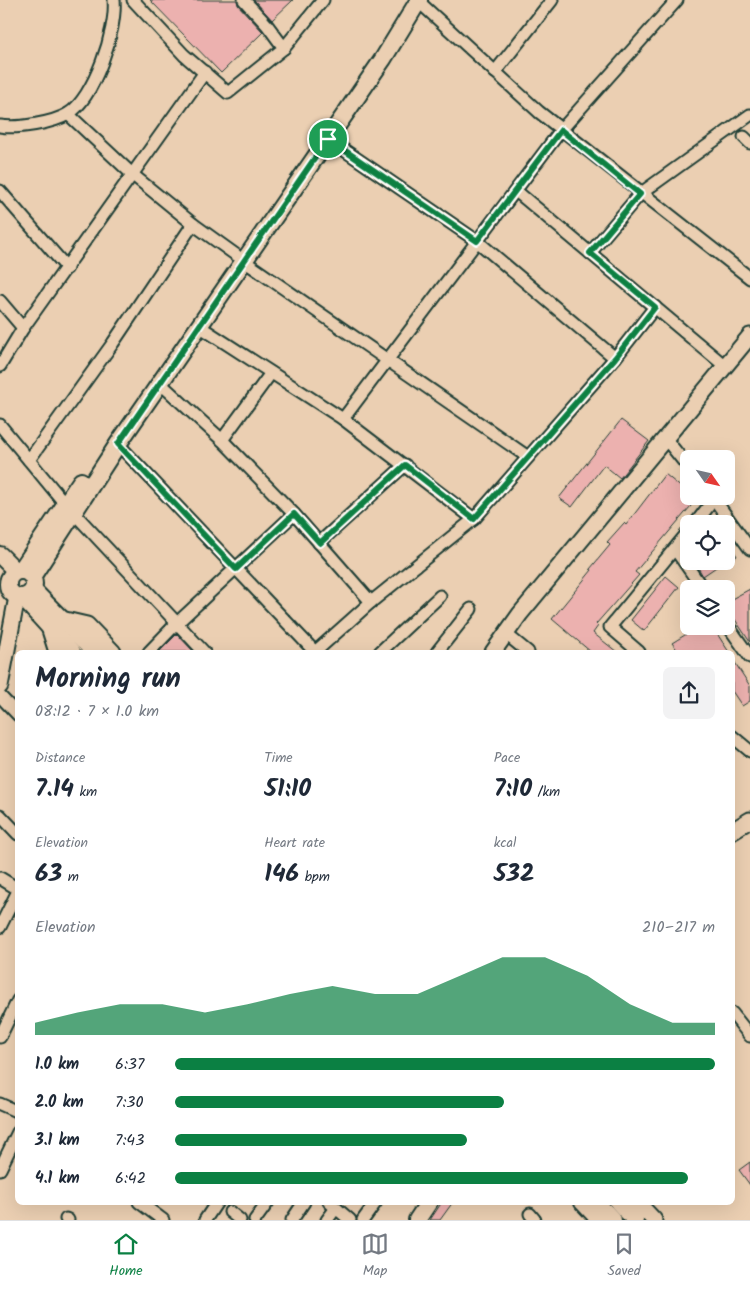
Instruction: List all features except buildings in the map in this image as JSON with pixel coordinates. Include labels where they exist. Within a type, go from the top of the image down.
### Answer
[{"type":"main road","points":[[84,650],[68,647],[56,625],[14,574],[70,509],[118,444],[200,326],[240,258],[328,139],[383,59],[415,0]]},
{"type":"main road","points":[[70,509],[415,0]]},
{"type":"main road","points":[[406,1220],[416,1205]]},
{"type":"main road","points":[[417,1220],[427,1205]]},
{"type":"main road","points":[[599,1205],[613,1220]]},
{"type":"main road","points":[[621,1205],[635,1220]]},
{"type":"street","points":[[0,126],[8,128],[41,123],[68,114],[88,92],[106,52],[114,0]]},
{"type":"street","points":[[133,0],[184,55],[228,93],[284,48],[323,0]]},
{"type":"street","points":[[244,0],[267,25],[284,48]]},
{"type":"street","points":[[415,0],[561,130],[640,194],[750,278]]},
{"type":"street","points":[[496,72],[552,0]]},
{"type":"street","points":[[343,418],[561,130],[677,0]]},
{"type":"street","points":[[0,366],[23,328],[204,72]]},
{"type":"street","points":[[68,114],[133,175],[193,224],[528,457]]},
{"type":"street","points":[[590,253],[640,194],[750,115]]},
{"type":"street","points":[[328,139],[477,241],[615,358]]},
{"type":"street","points":[[0,191],[67,268]]},
{"type":"street","points":[[516,191],[725,366]]},
{"type":"street","points":[[29,460],[113,343],[193,224]]},
{"type":"street","points":[[0,301],[23,328]]},
{"type":"street","points":[[317,650],[372,602],[474,519],[615,358],[655,307]]},
{"type":"street","points":[[200,326],[343,418],[474,519]]},
{"type":"street","points":[[494,650],[750,336]]},
{"type":"street","points":[[222,440],[271,373]]},
{"type":"street","points":[[160,383],[222,440],[294,514],[372,602]]},
{"type":"street","points":[[0,425],[70,509],[202,650]]},
{"type":"street","points":[[666,438],[680,456]]},
{"type":"street","points":[[118,444],[313,650]]},
{"type":"street","points":[[320,543],[405,465]]},
{"type":"street","points":[[718,505],[750,549]]},
{"type":"street","points":[[151,650],[176,624],[294,514]]},
{"type":"street","points":[[637,650],[610,627],[680,543]]},
{"type":"street","points":[[675,549],[696,580]]},
{"type":"street","points":[[0,686],[14,574]]},
{"type":"street","points":[[382,650],[440,596]]},
{"type":"street","points":[[439,650],[472,609]]},
{"type":"street","points":[[68,647],[56,625],[87,625],[111,650]]},
{"type":"street","points":[[506,634],[526,650]]},
{"type":"street","points":[[734,635],[750,658]]},
{"type":"street","points":[[0,696],[15,712]]},
{"type":"street","points":[[735,738],[750,751]]},
{"type":"street","points":[[0,815],[15,831]]},
{"type":"street","points":[[735,829],[750,820]]},
{"type":"street","points":[[735,840],[750,831]]},
{"type":"street","points":[[0,878],[15,888]]},
{"type":"street","points":[[0,927],[15,896]]},
{"type":"street","points":[[0,1038],[15,1006]]},
{"type":"street","points":[[735,1017],[750,1036]]},
{"type":"street","points":[[0,1104],[15,1107]]},
{"type":"street","points":[[0,1169],[15,1138]]},
{"type":"street","points":[[143,1205],[163,1220]]},
{"type":"street","points":[[205,1220],[215,1205]]},
{"type":"street","points":[[255,1220],[266,1205]]},
{"type":"street","points":[[292,1220],[302,1205]]},
{"type":"street","points":[[327,1220],[333,1205],[350,1220]]},
{"type":"street","points":[[363,1220],[374,1205]]},
{"type":"street","points":[[585,1205],[599,1220]]},
{"type":"street","points":[[640,1205],[654,1220]]},
{"type":"street","points":[[230,1212],[240,1220]]},
{"type":"route","points":[[561,130],[640,194],[590,253],[655,307],[615,358],[474,519],[405,465],[320,543],[294,514],[236,569],[118,444],[328,139],[477,241],[561,130]]}]
